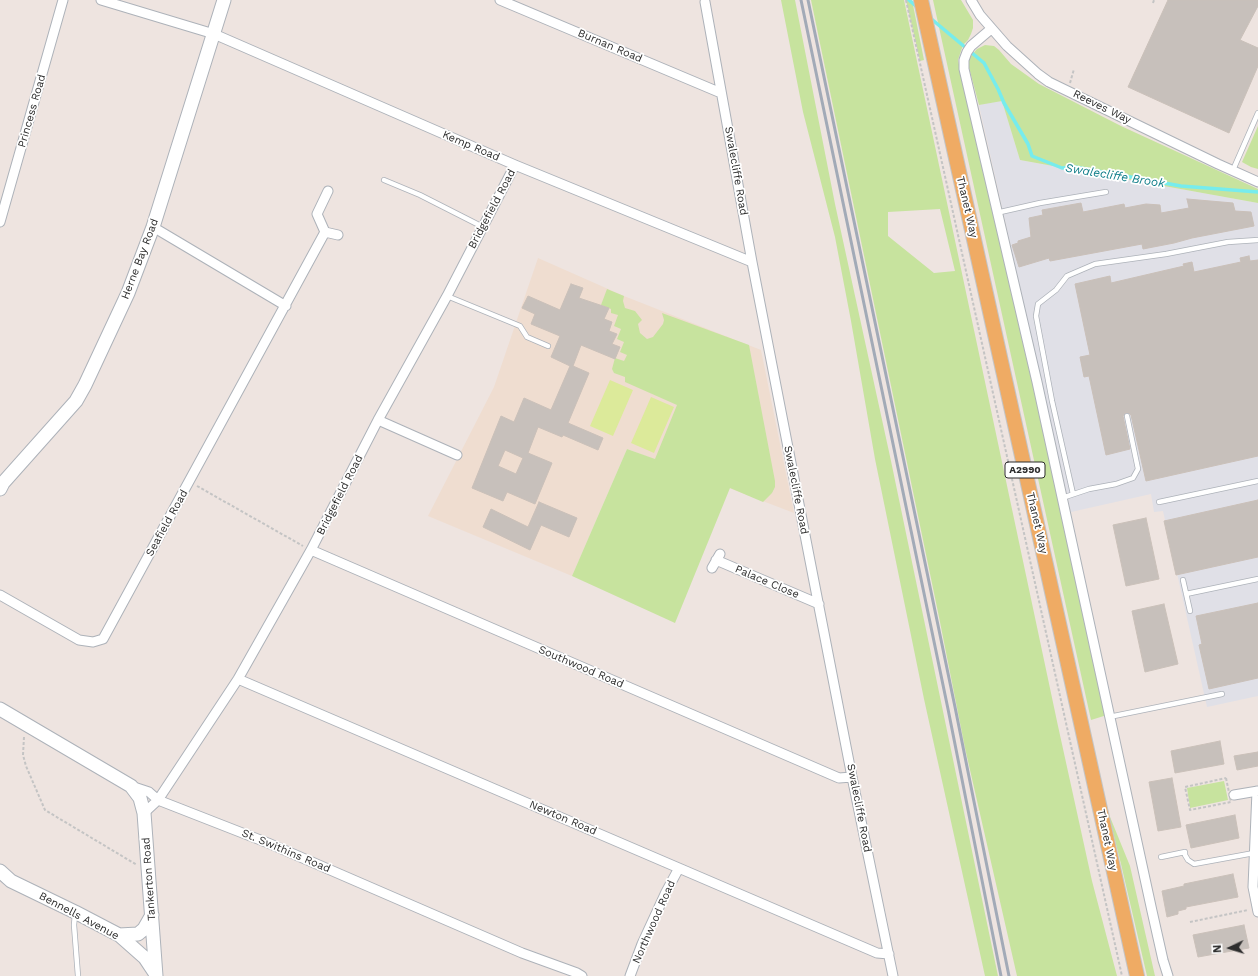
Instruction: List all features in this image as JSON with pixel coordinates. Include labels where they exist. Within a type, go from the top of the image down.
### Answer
[{"type":"main road","name":"Herne Bay Road","points":[[1,481],[76,401],[128,293],[153,227],[224,0]]},
{"type":"main road","name":"Thanet Way","points":[[921,0],[1137,976]]},
{"type":"main road","name":"St. Swithins Road","points":[[0,709],[131,786]]},
{"type":"main road","name":"Tankerton Road","points":[[131,786],[140,798],[144,813],[156,976]]},
{"type":"main road","points":[[0,871],[6,882]]},
{"type":"main road","name":"Bennells Avenue","points":[[6,882],[75,912],[119,936],[146,958],[156,976]]},
{"type":"main road","points":[[119,936],[138,934],[144,929],[152,915]]},
{"type":"street","name":"Princess Road","points":[[0,222],[63,0]]},
{"type":"street","name":"Kemp Road","points":[[101,0],[214,34],[515,165],[752,262]]},
{"type":"street","name":"Burnan Road","points":[[500,0],[721,93]]},
{"type":"street","name":"Reeves Way","points":[[971,0],[980,15],[1007,46],[1049,82],[1258,182]]},
{"type":"street","name":"Swalecliffe Road","points":[[704,1],[752,262],[852,777],[893,976]]},
{"type":"street","points":[[991,29],[971,46],[967,52],[964,60],[964,70],[1037,382],[1109,717],[1163,960],[1168,976]]},
{"type":"street","name":"Bridgefield Road","points":[[144,813],[158,800],[238,679],[311,550],[378,420],[447,296],[515,165]]},
{"type":"street","points":[[328,192],[318,214],[326,232],[338,235]]},
{"type":"street","points":[[153,227],[286,306]]},
{"type":"street","name":"Seafield Road","points":[[0,595],[78,640],[93,642],[103,639],[326,232]]},
{"type":"street","points":[[378,420],[457,455]]},
{"type":"street","name":"Southwood Road","points":[[311,550],[839,778],[852,777]]},
{"type":"street","name":"Palace Close","points":[[716,561],[819,604]]},
{"type":"street","name":"Newton Road","points":[[238,679],[877,952],[889,954]]},
{"type":"street","name":"St. Swithins Road","points":[[131,786],[148,792],[158,800],[268,842],[522,953],[582,976]]},
{"type":"street","points":[[1234,795],[1258,791],[1253,886],[1258,910]]},
{"type":"street","name":"Northwood Road","points":[[630,976],[642,944],[679,868]]},
{"type":"lane","points":[[1233,170],[1258,113]]},
{"type":"lane","points":[[384,180],[420,195],[483,227]]},
{"type":"lane","points":[[996,212],[1106,192]]},
{"type":"lane","points":[[1073,494],[1052,401],[1036,316],[1038,304],[1056,290],[1067,276],[1095,264],[1166,254],[1228,242],[1258,240]]},
{"type":"lane","points":[[447,296],[520,326],[527,337],[548,346]]},
{"type":"lane","points":[[1062,498],[1133,478],[1138,469],[1127,416]]},
{"type":"lane","points":[[1159,502],[1258,482]]},
{"type":"lane","points":[[1186,594],[1258,579]]},
{"type":"lane","points":[[1183,580],[1190,611]]},
{"type":"lane","points":[[1109,717],[1222,694]]},
{"type":"lane","points":[[1161,857],[1185,852],[1188,860],[1194,864],[1254,853]]},
{"type":"lane","points":[[75,912],[74,924],[78,976]]},
{"type":"path","points":[[906,0],[1122,976]]},
{"type":"path","points":[[1066,82],[1070,84],[1074,69]]},
{"type":"path","points":[[190,482],[311,550]]},
{"type":"path","points":[[26,724],[23,755],[26,766],[45,810],[149,872]]},
{"type":"path","points":[[1226,778],[1230,802],[1190,810],[1185,787],[1226,778]]},
{"type":"path","points":[[1190,922],[1258,910]]},
{"type":"shaded area","points":[[1002,100],[1020,160],[1258,203],[1258,696],[1207,707],[1163,511],[1154,512],[1151,494],[1071,512],[979,105]]},
{"type":"shaded area","points":[[538,258],[624,296],[761,350],[794,513],[627,449],[572,576],[428,516],[494,387]]},
{"type":"green space","points":[[781,0],[795,0],[835,204],[891,461],[998,976],[985,976],[924,699],[875,459],[835,237],[803,112]]},
{"type":"green space","points":[[811,0],[904,0],[1058,726],[1092,881],[1117,976],[1017,976],[965,748]],"holes":[[[940,209],[955,271],[934,273],[888,236],[888,212]]]},
{"type":"green space","points":[[906,0],[912,0],[924,60],[920,61]]},
{"type":"green space","points":[[933,0],[961,0],[973,20],[971,34],[963,45],[958,60],[968,105],[971,105],[1107,715],[1091,720]]},
{"type":"green space","points":[[985,45],[994,46],[1011,64],[1039,84],[1121,126],[1258,189],[1258,203],[1020,160],[1002,101],[979,105],[968,64],[970,57],[977,49]]},
{"type":"green space","points":[[1258,126],[1258,169],[1242,162]]},
{"type":"green space","points":[[607,289],[624,296],[623,301],[625,308],[635,311],[642,320],[638,324],[640,333],[647,339],[653,337],[663,324],[664,320],[662,313],[749,345],[775,487],[772,493],[763,502],[730,488],[675,623],[572,576],[627,449],[655,459],[677,405],[625,382],[625,377],[614,373],[612,369],[615,358],[624,361],[627,355],[620,352],[624,342],[617,339],[621,329],[614,326],[618,315],[611,313],[611,309],[601,305]]},
{"type":"green space","points":[[610,380],[633,390],[613,436],[590,426]]},
{"type":"green space","points":[[651,397],[674,407],[654,453],[631,443]]},
{"type":"green space","points":[[1224,781],[1228,800],[1190,808],[1187,788]]},
{"type":"green space","points":[[1108,812],[1130,866],[1155,976],[1147,976]]},
{"type":"building","points":[[1168,0],[1258,0],[1258,6],[1240,40],[1258,48],[1258,66],[1229,133],[1128,87]]},
{"type":"building","points":[[1187,199],[1233,203],[1235,211],[1251,212],[1254,226],[1143,249],[1142,244],[1050,261],[1049,258],[1019,267],[1012,245],[1018,243],[1018,241],[1031,237],[1029,218],[1043,215],[1042,210],[1081,203],[1083,212],[1124,204],[1125,208],[1146,204],[1160,205],[1161,213],[1189,208]]},
{"type":"building","points":[[1249,256],[1250,261],[1258,260],[1258,456],[1146,481],[1131,415],[1129,413],[1125,413],[1123,416],[1130,449],[1106,455],[1089,376],[1084,377],[1080,357],[1090,355],[1075,284],[1110,276],[1111,283],[1184,266],[1183,264],[1192,262],[1194,272],[1241,262],[1240,258]]},
{"type":"building","points":[[571,284],[583,288],[579,298],[609,308],[604,319],[612,322],[609,331],[617,334],[612,344],[620,347],[615,359],[581,345],[573,366],[589,373],[568,423],[603,438],[598,450],[563,435],[562,437],[538,427],[528,453],[552,463],[535,504],[507,492],[503,501],[472,488],[501,416],[514,422],[524,398],[551,410],[570,366],[551,357],[560,336],[531,324],[535,314],[522,308],[528,296],[560,310]],"holes":[[[505,450],[523,458],[516,474],[498,466]]]},
{"type":"building","points":[[1258,500],[1258,557],[1176,575],[1164,521]]},
{"type":"building","points":[[539,502],[577,518],[569,537],[541,525],[530,550],[483,527],[491,509],[528,527]]},
{"type":"building","points":[[1146,518],[1159,579],[1126,586],[1113,525]]},
{"type":"building","points":[[1258,603],[1258,678],[1209,689],[1199,645],[1202,644],[1196,616]]},
{"type":"building","points":[[1164,604],[1178,664],[1145,672],[1132,611]]},
{"type":"building","points":[[1220,741],[1224,764],[1175,773],[1171,751]]},
{"type":"building","points":[[1258,752],[1258,766],[1237,770],[1234,756]]},
{"type":"building","points":[[1172,778],[1181,827],[1158,831],[1149,782]]},
{"type":"building","points":[[1235,815],[1239,838],[1191,848],[1186,825]]},
{"type":"building","points":[[1233,874],[1238,897],[1186,907],[1186,909],[1178,911],[1178,914],[1167,917],[1162,891],[1184,886],[1184,884]]},
{"type":"building","points":[[1244,925],[1249,948],[1198,957],[1193,935]]},
{"type":"waterway","name":"Swalecliffe Brook","points":[[909,0],[918,8]]},
{"type":"waterway","name":"Swalecliffe Brook","points":[[929,17],[984,63],[1004,103],[1028,144],[1032,156],[1062,168],[1075,167],[1181,186],[1258,192]]},
{"type":"railway","points":[[801,0],[948,709],[1001,976]]},
{"type":"railway","points":[[808,0],[955,707],[1009,976]]}]
